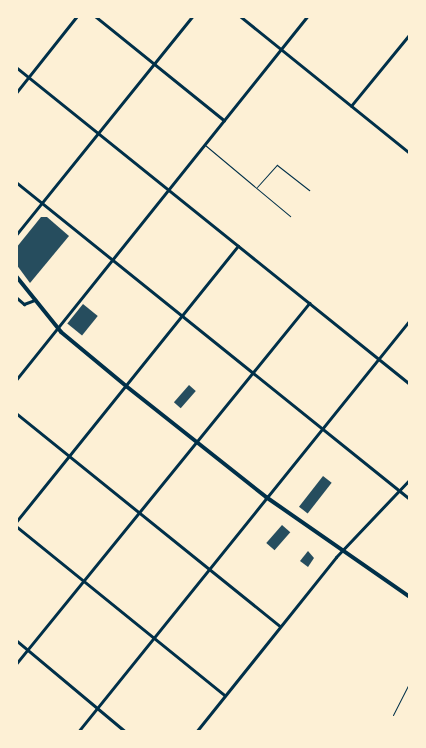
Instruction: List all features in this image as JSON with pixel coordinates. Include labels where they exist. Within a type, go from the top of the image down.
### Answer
[{"type":"main road","points":[[16,276],[57,328],[126,386],[266,496],[410,597]]},
{"type":"street","points":[[16,93],[77,16]]},
{"type":"street","points":[[95,16],[224,120]]},
{"type":"street","points":[[16,235],[193,16]]},
{"type":"street","points":[[240,16],[410,153]]},
{"type":"street","points":[[16,380],[308,16]]},
{"type":"street","points":[[351,106],[410,34]]},
{"type":"street","points":[[16,67],[410,384]]},
{"type":"street","points":[[16,182],[410,499]]},
{"type":"street","points":[[16,522],[238,246]]},
{"type":"street","points":[[16,297],[24,304],[35,300]]},
{"type":"street","points":[[16,664],[85,582],[309,303]]},
{"type":"street","points":[[78,732],[266,496],[410,320]]},
{"type":"street","points":[[16,413],[280,626]]},
{"type":"street","points":[[196,732],[342,551],[410,479]]},
{"type":"street","points":[[16,526],[225,695]]},
{"type":"street","points":[[16,640],[126,732]]},
{"type":"lane","points":[[205,144],[290,216]]},
{"type":"lane","points":[[257,188],[277,165],[309,190]]},
{"type":"lane","points":[[393,715],[410,682]]},
{"type":"building","points":[[41,217],[47,217],[69,236],[30,283],[16,264],[16,248]]},
{"type":"building","points":[[83,304],[98,316],[82,335],[67,323]]},
{"type":"building","points":[[189,385],[196,391],[181,408],[174,402]]},
{"type":"building","points":[[323,476],[332,483],[308,514],[299,507]]},
{"type":"building","points":[[282,525],[290,532],[275,550],[266,543]]},
{"type":"building","points":[[308,551],[314,558],[308,567],[300,561]]}]
